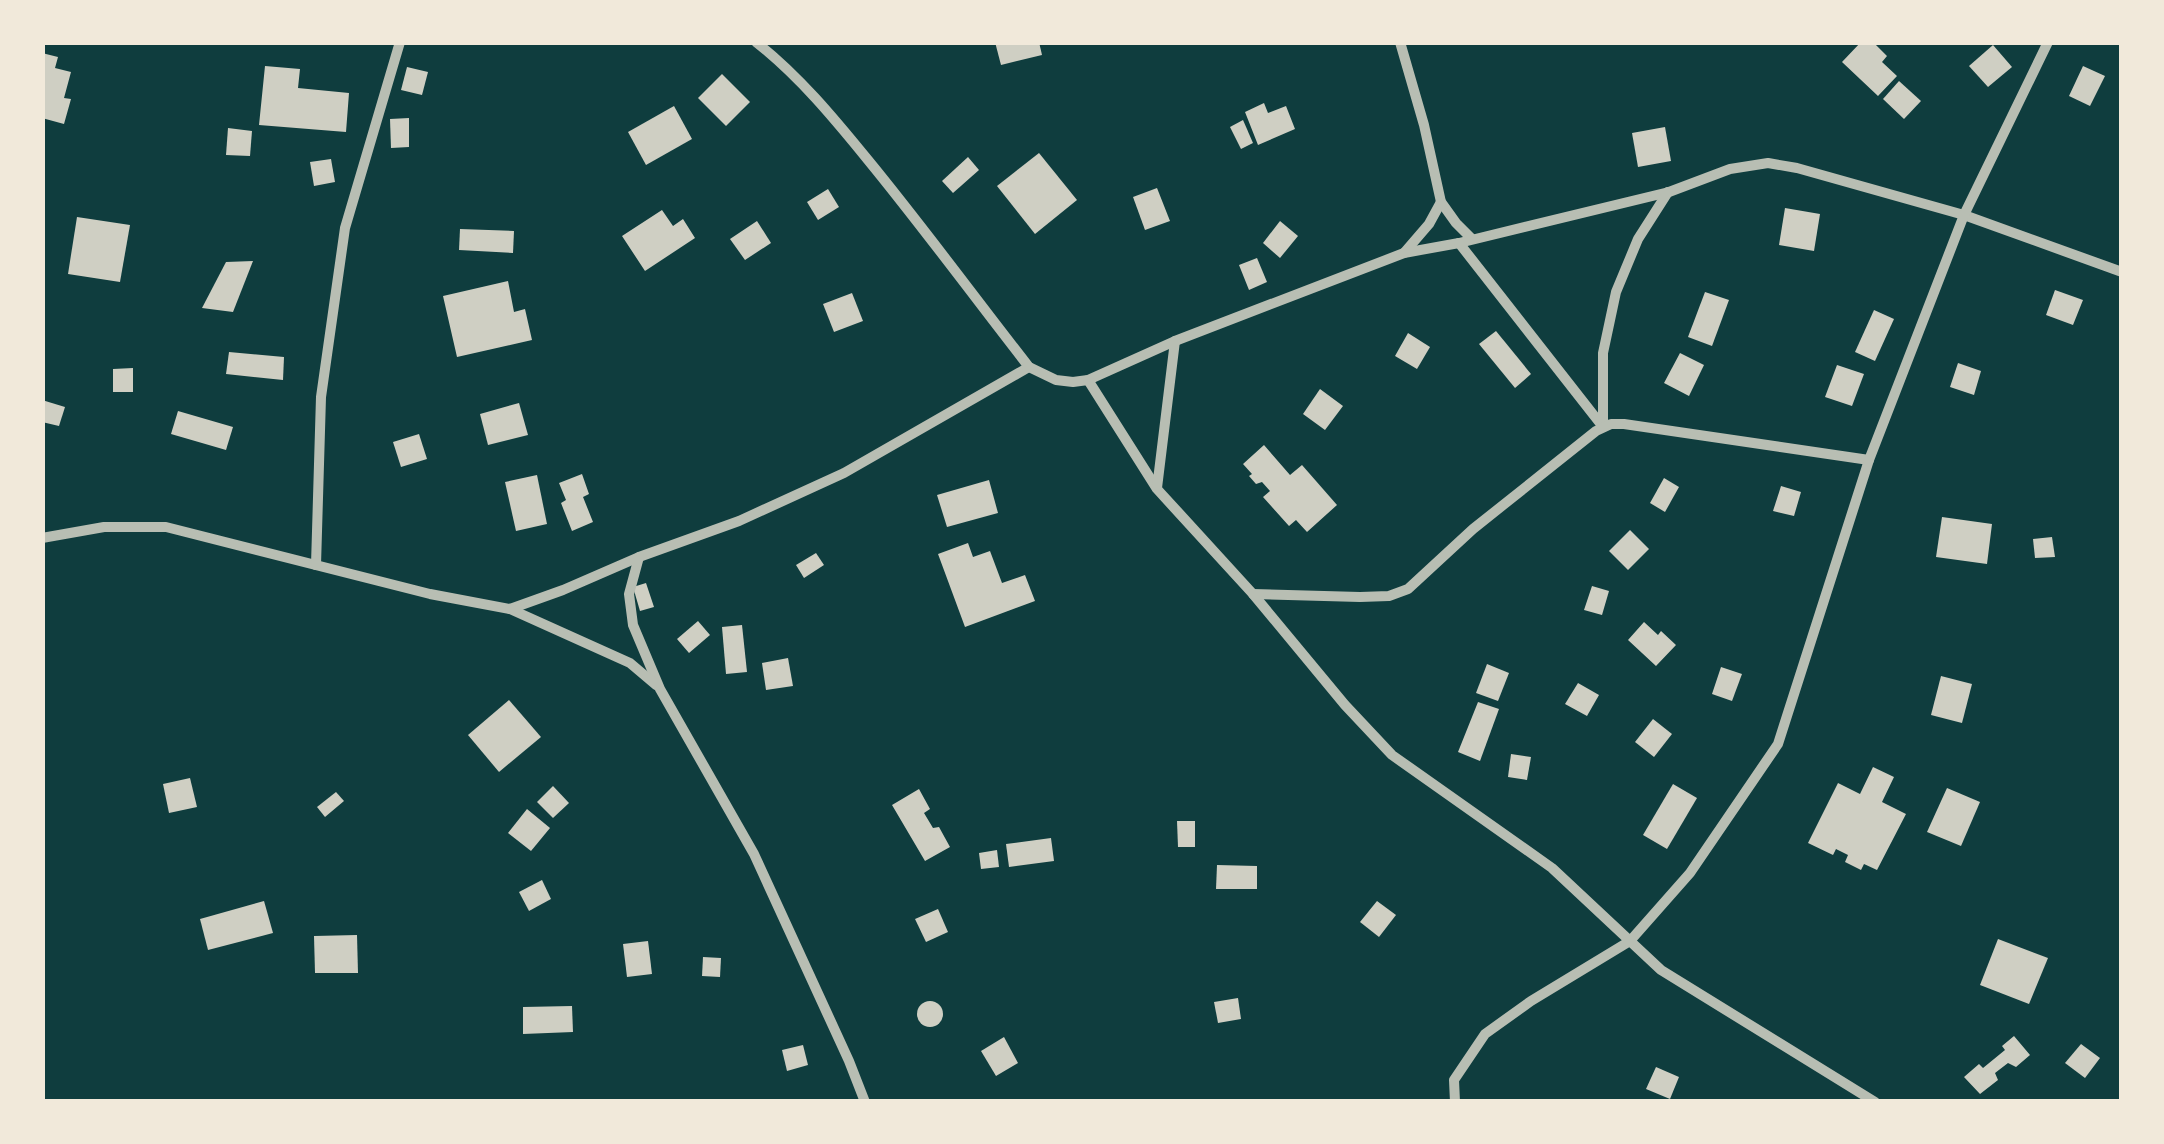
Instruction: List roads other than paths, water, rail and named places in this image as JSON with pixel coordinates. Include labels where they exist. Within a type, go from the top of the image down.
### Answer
[{"type":"street","points":[[316,565],[321,397],[345,228],[400,42]]},
{"type":"street","points":[[756,42],[786,66],[838,123],[1029,368],[1056,380],[1088,380],[1174,341],[1404,253],[1669,192],[1730,170],[1768,163],[1964,215],[2122,272]]},
{"type":"street","points":[[1400,42],[1441,202],[1472,239]]},
{"type":"street","points":[[1454,1102],[1454,1080],[1485,1034],[1630,941],[1690,872],[1778,744],[1869,460],[1964,215],[2048,42]]},
{"type":"street","points":[[1603,427],[1603,354],[1616,292],[1638,239],[1669,192]]},
{"type":"street","points":[[1404,253],[1429,224],[1441,202]]},
{"type":"street","points":[[1459,243],[1603,427]]},
{"type":"street","points":[[1157,489],[1174,341]]},
{"type":"street","points":[[510,608],[739,521],[844,473],[1029,368]]},
{"type":"street","points":[[1088,380],[1157,489],[1392,755],[1552,868],[1661,970],[1875,1102]]},
{"type":"street","points":[[1252,594],[1360,597],[1389,596],[1408,589],[1473,529],[1603,427],[1624,424],[1869,460]]},
{"type":"street","points":[[42,538],[104,526],[166,527],[430,594],[510,608],[630,664],[660,689]]},
{"type":"street","points":[[638,557],[628,594],[633,625],[660,689],[754,854],[865,1102]]}]
